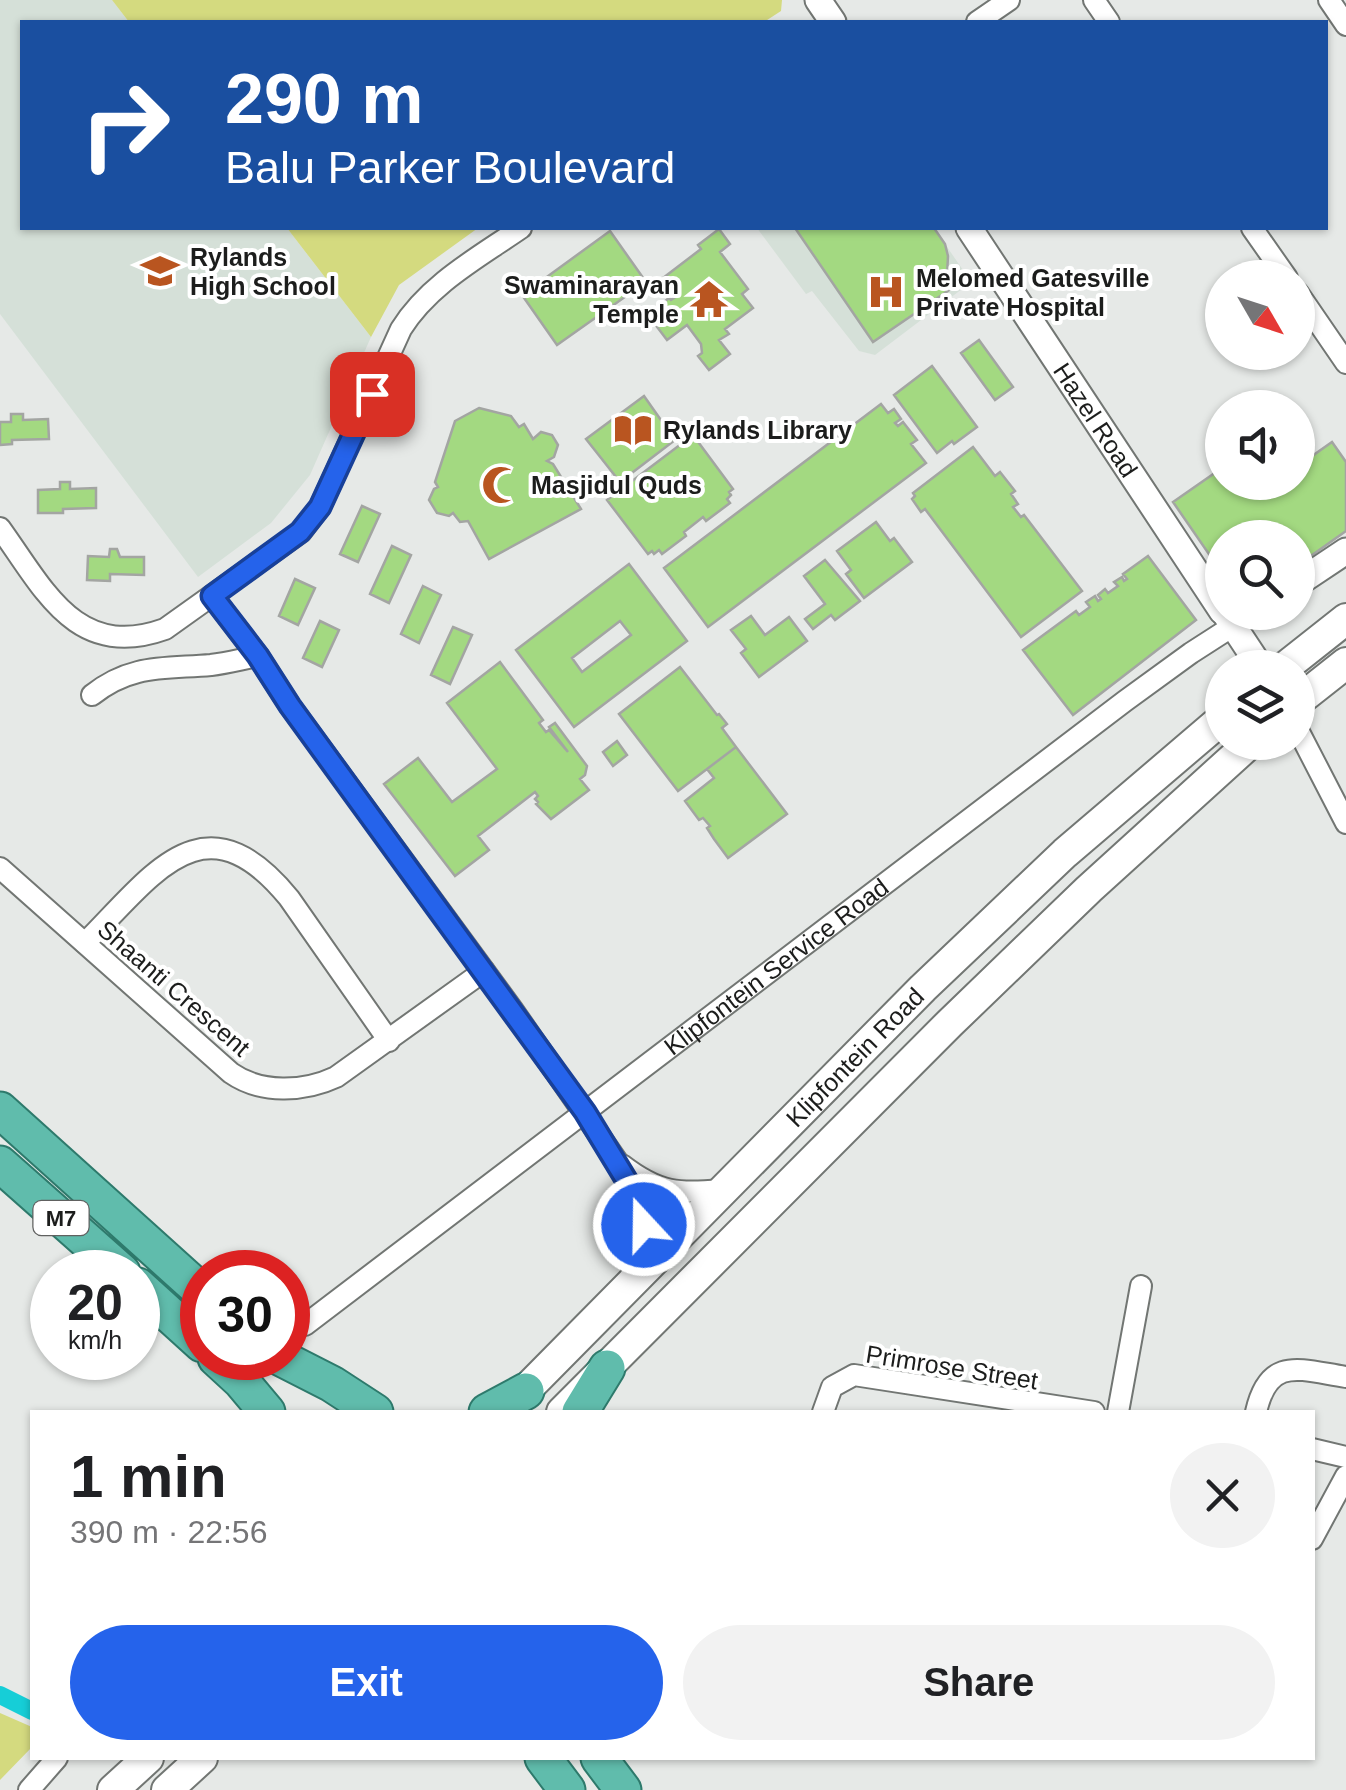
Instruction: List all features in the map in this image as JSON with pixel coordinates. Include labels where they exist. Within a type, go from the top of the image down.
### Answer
[{"type":"highway","name":"M7","points":[[0,1110],[180,1272]]},
{"type":"highway","name":"M7","points":[[0,1164],[97,1250]]},
{"type":"highway","points":[[160,1306],[180,1324]]},
{"type":"highway","points":[[581,1410],[607,1368]]},
{"type":"highway","points":[[310,1373],[372,1410]]},
{"type":"highway","points":[[239,1380],[265,1410]]},
{"type":"highway","points":[[299,1380],[328,1410]]},
{"type":"highway","points":[[544,1760],[567,1790]]},
{"type":"highway","points":[[600,1760],[622,1790]]},
{"type":"main road","points":[[1307,650],[1346,619]]},
{"type":"main road","points":[[1315,688],[1346,663]]},
{"type":"main road","name":"Klipfontein Road","points":[[515,1402],[923,988],[1065,853],[1205,734]]},
{"type":"main road","name":"Klipfontein Road","points":[[564,1410],[964,1009],[1231,760]]},
{"type":"main road","points":[[112,1790],[146,1760]]},
{"type":"main road","points":[[167,1790],[200,1760]]},
{"type":"street","points":[[980,20],[1010,0]]},
{"type":"street","points":[[1329,0],[1346,24]]},
{"type":"street","points":[[0,528],[62,610],[87,629],[134,637],[164,629],[312,520],[411,313],[439,285],[518,230]]},
{"type":"street","name":"Hazel Road","points":[[970,230],[1205,575]]},
{"type":"street","points":[[1253,230],[1274,260]]},
{"type":"street","points":[[1315,318],[1346,363]]},
{"type":"street","points":[[1315,572],[1346,551]]},
{"type":"street","points":[[212,596],[617,1161],[644,1225],[641,1255],[618,1300]]},
{"type":"street","name":"Klipfontein Service Road","points":[[310,1321],[1217,630]]},
{"type":"street","points":[[92,695],[108,682],[134,672],[258,656]]},
{"type":"street","points":[[1313,760],[1346,823]]},
{"type":"street","points":[[85,943],[166,865],[193,850],[221,848],[254,861],[271,876],[389,1040]]},
{"type":"street","name":"Shaanti Crescent","points":[[0,868],[243,1081],[266,1086],[301,1088],[336,1076],[484,971]]},
{"type":"street","points":[[617,1161],[645,1182],[669,1191],[726,1190]]},
{"type":"street","points":[[1118,1410],[1141,1286]]},
{"type":"street","points":[[1257,1410],[1264,1384],[1284,1371],[1346,1377]]},
{"type":"street","name":"Primrose Street","points":[[824,1410],[832,1387],[854,1375],[1081,1410]]},
{"type":"street","points":[[1315,1451],[1346,1457]]},
{"type":"street","points":[[1315,1533],[1346,1476]]},
{"type":"street","points":[[29,1790],[55,1760]]},
{"type":"shaded area","name":"Rylands High School","points":[[0,0],[112,0],[127,20],[20,20],[20,230],[289,230],[371,337],[310,475],[271,523],[198,577],[0,314]]},
{"type":"shaded area","name":"Melomed Gatesville Private Hospital","points":[[758,230],[935,230],[965,273],[962,289],[875,355],[859,351],[812,291],[806,294]]},
{"type":"green space","points":[[112,0],[782,0],[781,11],[767,20],[127,20]]},
{"type":"green space","points":[[289,230],[475,230],[399,285],[371,337]]},
{"type":"green space","points":[[0,1713],[30,1726],[30,1749],[0,1780]]},
{"type":"building","name":"Swaminarayan Temple","points":[[720,230],[730,244],[720,252],[748,289],[742,294],[753,308],[725,329],[729,334],[719,340],[730,354],[709,370],[698,356],[702,353],[701,344],[687,325],[667,340],[648,315],[677,296],[663,278],[701,249],[698,245]]},
{"type":"building","name":"Melomed Gatesville Private Hospital","points":[[796,230],[935,230],[945,244],[947,275],[958,284],[873,342]]},
{"type":"building","points":[[610,231],[646,282],[557,345],[522,295]]},
{"type":"building","points":[[979,340],[1013,387],[995,400],[961,353]]},
{"type":"building","points":[[932,366],[977,427],[937,453],[894,395]]},
{"type":"building","name":"Rylands Library","points":[[644,396],[675,440],[620,482],[586,439]]},
{"type":"building","points":[[881,404],[888,413],[894,409],[901,419],[895,423],[898,426],[903,422],[917,440],[911,444],[926,463],[708,627],[664,568]]},
{"type":"building","name":"Masjidul Quds","points":[[479,408],[511,416],[519,427],[524,424],[533,439],[541,432],[552,435],[558,445],[554,457],[547,461],[553,464],[581,509],[489,559],[468,521],[460,522],[453,513],[437,513],[429,500],[438,487],[435,482],[455,421]]},
{"type":"building","points":[[11,414],[23,414],[23,420],[48,419],[49,439],[12,440],[12,444],[0,445],[0,422],[11,422]]},
{"type":"building","points":[[693,435],[733,489],[727,499],[730,503],[706,521],[703,517],[662,554],[659,550],[648,554],[607,500]]},
{"type":"building","points":[[1332,442],[1346,462],[1346,531],[1315,553],[1315,520],[1205,520],[1205,548],[1173,502],[1205,480],[1205,500],[1315,500],[1315,454]]},
{"type":"building","points":[[973,447],[995,476],[1000,472],[1015,491],[1011,494],[1018,504],[1013,507],[1021,517],[1024,515],[1082,591],[1021,637],[925,509],[921,512],[912,499],[913,493]]},
{"type":"building","points":[[60,482],[70,482],[70,489],[96,488],[96,508],[38,513],[38,490],[60,489]]},
{"type":"building","points":[[362,506],[380,514],[358,562],[340,554]]},
{"type":"building","points":[[876,522],[912,562],[864,598],[846,574],[851,570],[837,551]]},
{"type":"building","points":[[392,546],[411,555],[389,603],[370,594]]},
{"type":"building","points":[[110,549],[117,549],[120,557],[144,557],[144,575],[110,574],[110,581],[87,580],[88,556],[109,557]]},
{"type":"building","points":[[1148,556],[1196,620],[1073,715],[1023,650],[1076,611],[1079,615],[1090,607],[1086,602],[1095,596],[1098,601],[1101,599],[1098,595],[1118,586],[1114,582],[1122,577],[1127,579],[1123,574]]},
{"type":"building","points":[[825,560],[860,601],[835,620],[831,615],[813,629],[805,619],[825,604],[804,576]]},
{"type":"building","points":[[629,564],[687,641],[574,727],[516,650]],"holes":[[[620,621],[631,635],[582,672],[572,658]]]},
{"type":"building","points":[[295,579],[315,588],[298,625],[279,616]]},
{"type":"building","points":[[423,586],[441,595],[419,643],[401,634]]},
{"type":"building","points":[[751,616],[765,635],[789,617],[807,641],[759,677],[741,653],[746,649],[731,630]]},
{"type":"building","points":[[320,621],[339,630],[322,667],[303,658]]},
{"type":"building","points":[[453,627],[472,635],[450,684],[431,675]]},
{"type":"building","points":[[500,662],[543,720],[539,723],[546,732],[549,730],[568,752],[549,727],[555,723],[587,766],[580,779],[589,790],[551,819],[536,804],[535,792],[478,836],[489,850],[455,876],[384,784],[418,758],[452,802],[497,769],[447,703]]},
{"type":"building","points":[[680,667],[727,724],[722,728],[736,747],[678,791],[619,714]]},
{"type":"building","points":[[617,741],[627,755],[613,766],[603,752]]},
{"type":"building","points":[[736,747],[787,814],[728,858],[707,828],[710,826],[703,818],[699,820],[685,801],[714,778],[707,769]]},
{"type":"waterway","points":[[0,1695],[30,1710]]},
{"type":"place","name":"Rylands High School","points":[[160,271]]},
{"type":"place","name":"Melomed Gatesville Private Hospital","points":[[886,292]]},
{"type":"place","name":"Swaminarayan Temple","points":[[709,299]]},
{"type":"place","name":"Rylands Library","points":[[633,430]]},
{"type":"place","name":"Masjidul Quds","points":[[501,485]]},
{"type":"route","points":[[372,394],[312,520],[212,596],[585,1112],[617,1161],[644,1225]]}]
